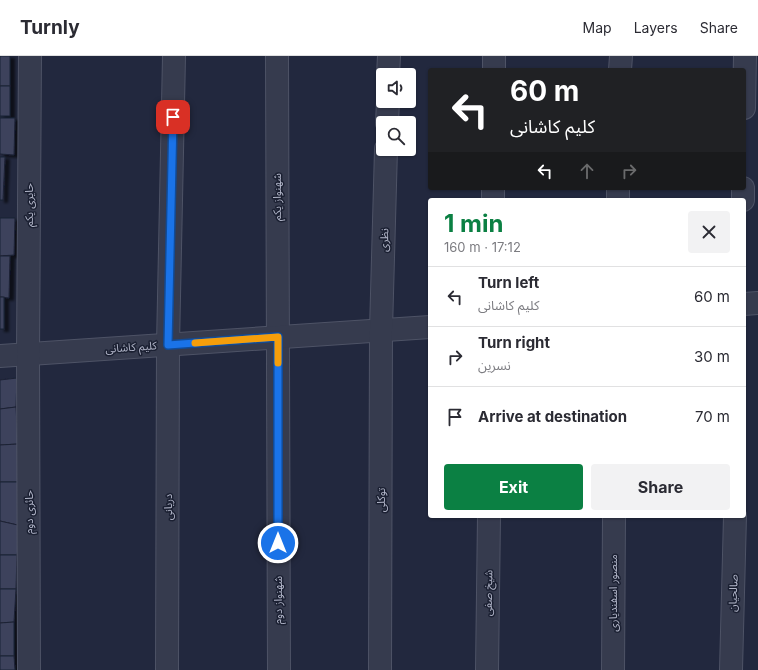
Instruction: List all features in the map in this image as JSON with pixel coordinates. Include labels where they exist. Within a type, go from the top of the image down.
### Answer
[{"type":"street","name":"حایری یکم","points":[[28,354],[30,56]]},
{"type":"street","name":"دریانی","points":[[168,670],[168,345],[174,56]]},
{"type":"street","name":"شهنواز یکم","points":[[277,56],[278,337]]},
{"type":"street","points":[[388,68],[389,56]]},
{"type":"street","points":[[494,56],[494,68]]},
{"type":"street","points":[[620,68],[621,56]]},
{"type":"street","points":[[745,56],[745,68]]},
{"type":"street","name":"نظری","points":[[381,330],[386,156]]},
{"type":"street","points":[[746,304],[758,303]]},
{"type":"street","name":"کلیم کاشانی","points":[[0,356],[428,327]]},
{"type":"street","name":"توکلی","points":[[380,670],[381,330]]},
{"type":"street","name":"شهنواز دوم","points":[[278,337],[279,670]]},
{"type":"street","name":"حائری دوم","points":[[28,354],[29,670]]},
{"type":"street","name":"شیخ صفی","points":[[487,670],[489,518]]},
{"type":"street","name":"منصور اسفندیاری","points":[[613,670],[614,518]]},
{"type":"street","name":"صالحیان","points":[[731,670],[735,518]]},
{"type":"building","points":[[0,56],[10,56],[10,86],[0,86]]},
{"type":"building","points":[[0,86],[10,86],[10,116],[0,116]]},
{"type":"building","points":[[0,118],[15,118],[14,155],[0,154]]},
{"type":"building","points":[[0,157],[5,157],[3,200],[0,200]]},
{"type":"building","points":[[0,218],[15,218],[14,255],[0,256]]},
{"type":"building","points":[[0,256],[10,256],[9,298],[0,297]]},
{"type":"building","points":[[0,297],[4,297],[4,329],[0,329]]},
{"type":"building","points":[[17,378],[16,407],[0,409],[0,380]]},
{"type":"building","points":[[16,407],[18,444],[0,445],[0,409]]},
{"type":"building","points":[[18,444],[19,482],[0,482],[0,445]]},
{"type":"building","points":[[0,482],[19,482],[22,526],[0,521]]},
{"type":"building","points":[[0,521],[22,526],[17,555],[0,555]]},
{"type":"building","points":[[0,555],[17,555],[16,589],[0,589]]},
{"type":"building","points":[[0,589],[16,589],[14,622],[0,623]]},
{"type":"building","points":[[14,622],[14,656],[0,656],[0,623]]},
{"type":"building","points":[[0,656],[14,656],[15,670],[0,670]]},
{"type":"slow traffic","points":[[195,343],[278,337],[278,363]]},
{"type":"route","points":[[173,117],[168,345],[278,337],[278,543]]}]
